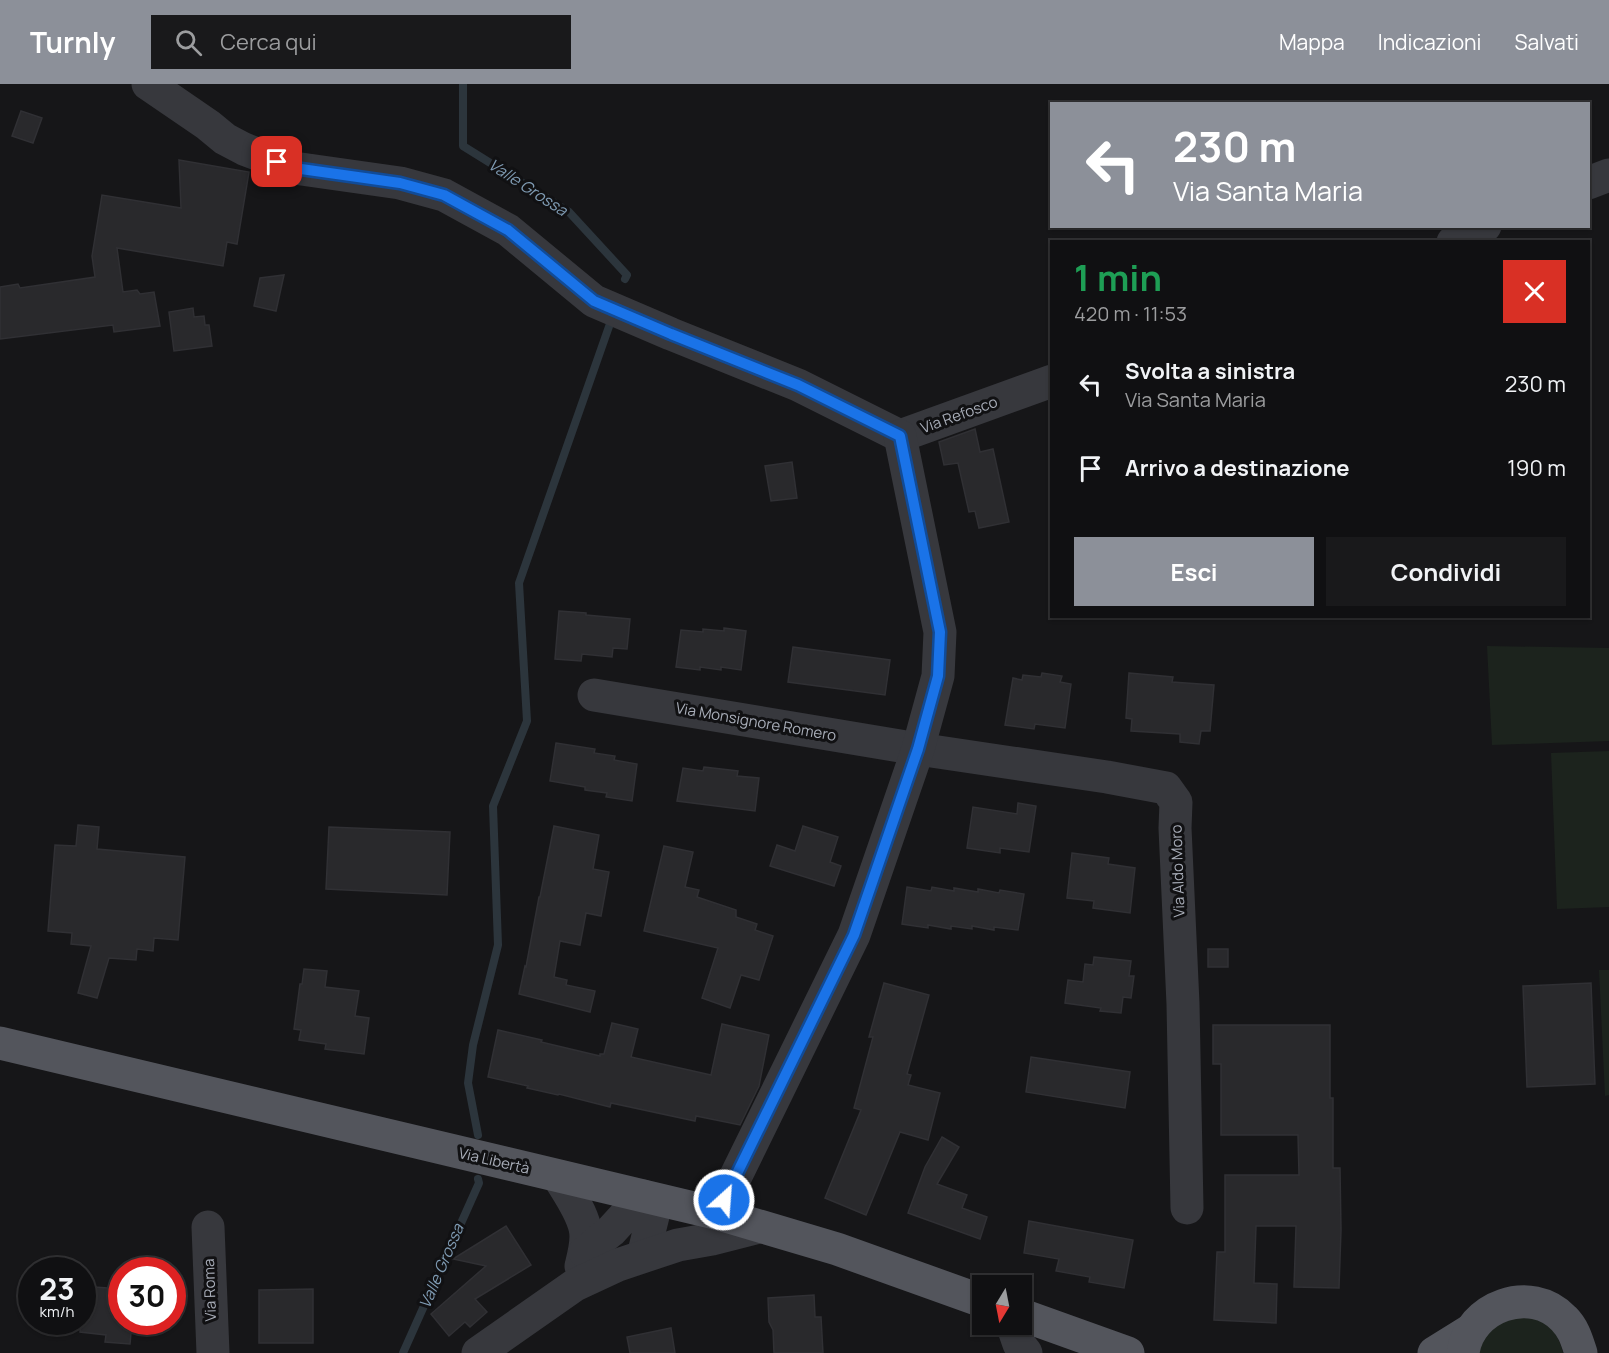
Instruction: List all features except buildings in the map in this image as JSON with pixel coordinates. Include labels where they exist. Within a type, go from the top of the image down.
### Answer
[{"type":"main road","name":"Via Libertà","points":[[0,1043],[718,1215],[837,1249],[972,1296]]},
{"type":"main road","points":[[1434,1353],[1467,1341],[1480,1318],[1493,1309],[1511,1302],[1531,1302],[1550,1308],[1564,1319],[1578,1343],[1607,1353]]},
{"type":"main road","points":[[1032,1319],[1128,1353]]},
{"type":"street","points":[[148,84],[225,139],[244,149],[294,168],[400,183],[444,195],[508,230],[594,301],[798,385],[900,436],[940,632],[938,676],[918,749],[854,935],[718,1215]]},
{"type":"street","points":[[1590,182],[1609,175]]},
{"type":"street","points":[[1457,240],[1481,228]]},
{"type":"street","name":"Via Refosco","points":[[900,436],[1050,382]]},
{"type":"street","name":"Via Monsignore Romero","points":[[594,694],[918,749]]},
{"type":"street","name":"Via Aldo Moro","points":[[918,749],[1166,788],[1176,802],[1187,1208]]},
{"type":"street","points":[[558,1176],[585,1228],[585,1252],[575,1285]]},
{"type":"street","points":[[585,1252],[611,1231],[643,1196],[653,1216],[643,1256]]},
{"type":"street","name":"Via Roma","points":[[208,1227],[213,1353]]},
{"type":"street","points":[[478,1353],[575,1285],[618,1265],[678,1245],[759,1227]]},
{"type":"street","points":[[1016,1335],[1026,1353]]},
{"type":"shaded area","points":[[1487,646],[1609,648],[1609,741],[1492,745]]},
{"type":"shaded area","points":[[1609,751],[1609,907],[1557,909],[1551,753]]},
{"type":"shaded area","points":[[1599,970],[1609,970],[1609,1095],[1605,1096]]},
{"type":"shaded area","points":[[1512,1317],[1534,1319],[1547,1325],[1560,1342],[1563,1353],[1478,1353],[1487,1335],[1495,1327]]},
{"type":"waterway","name":"Valle Grossa","points":[[463,84],[463,146],[569,212],[627,275],[625,279]]},
{"type":"waterway","points":[[478,1135],[468,1083],[473,1045],[498,945],[493,806],[527,721],[519,583],[612,318]]},
{"type":"waterway","name":"Valle Grossa","points":[[403,1353],[479,1183],[478,1179]]},
{"type":"route","points":[[277,162],[294,168],[400,183],[444,195],[508,230],[594,301],[798,385],[900,436],[940,632],[938,676],[918,749],[854,935],[724,1200]]}]
